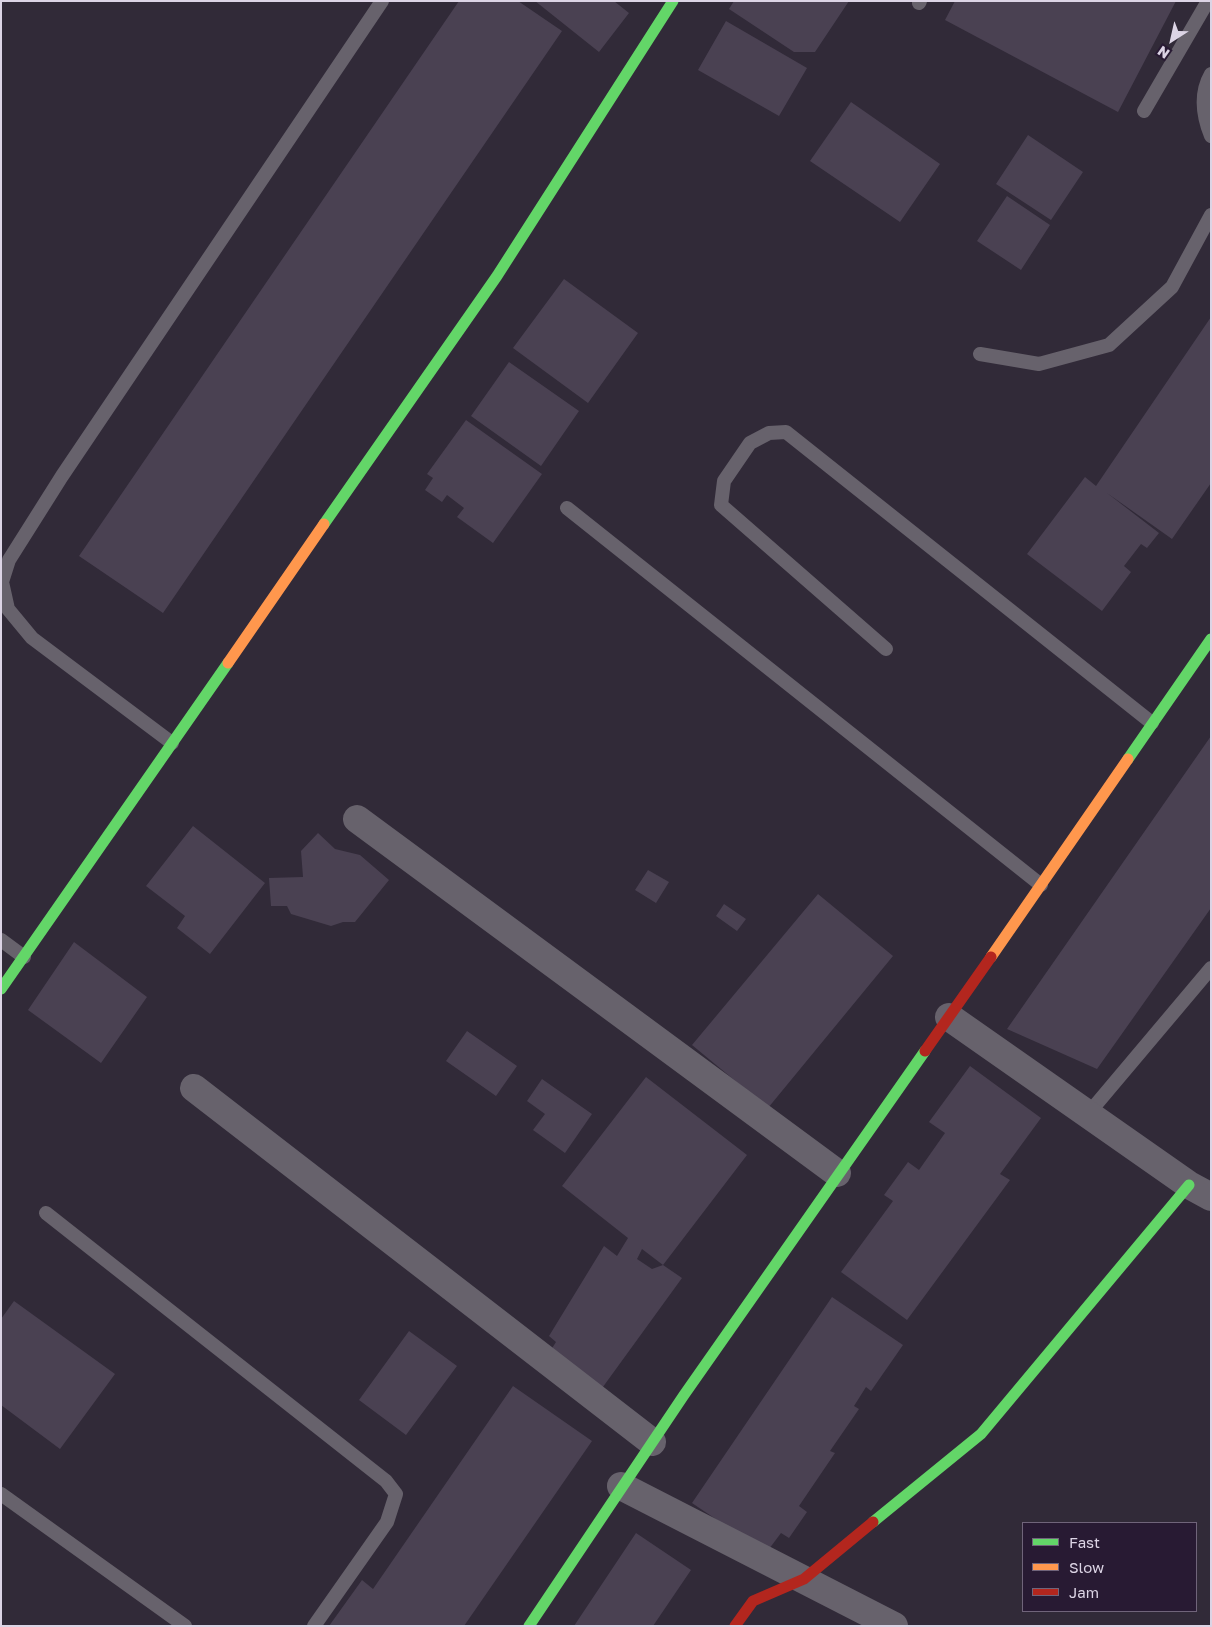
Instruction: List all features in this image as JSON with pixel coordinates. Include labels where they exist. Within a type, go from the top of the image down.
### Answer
[{"type":"street","points":[[1,989],[497,276],[673,1]]},
{"type":"street","points":[[529,1626],[621,1486],[837,1173],[949,1017],[1211,639]]},
{"type":"street","points":[[357,819],[837,1173]]},
{"type":"street","points":[[735,1626],[753,1601],[804,1579],[980,1434],[1200,1191],[949,1017]]},
{"type":"street","points":[[194,1088],[652,1442]]},
{"type":"street","points":[[621,1486],[894,1626]]},
{"type":"lane","points":[[172,743],[32,638],[8,609],[2,582],[9,560],[62,476],[382,1]]},
{"type":"lane","points":[[1144,111],[1208,1]]},
{"type":"lane","points":[[1211,74],[1207,81],[1203,100],[1206,124],[1211,136]]},
{"type":"lane","points":[[980,354],[1039,364],[1109,345],[1172,287],[1211,215]]},
{"type":"lane","points":[[886,649],[721,506],[724,480],[750,443],[769,433],[786,432],[1152,723]]},
{"type":"lane","points":[[567,508],[1041,885]]},
{"type":"lane","points":[[1,940],[24,956]]},
{"type":"lane","points":[[1088,1114],[1211,968]]},
{"type":"lane","points":[[46,1212],[386,1481],[396,1494],[387,1522],[314,1626]]},
{"type":"lane","points":[[1,1494],[185,1626]]},
{"type":"building","points":[[459,1],[518,1],[562,31],[163,613],[79,556]]},
{"type":"building","points":[[535,1],[614,1],[629,13],[599,52]]},
{"type":"building","points":[[734,1],[849,1],[815,52],[794,52],[729,9]]},
{"type":"building","points":[[955,1],[1176,1],[1118,112],[945,20]]},
{"type":"building","points":[[726,21],[807,68],[779,116],[698,70]]},
{"type":"building","points":[[851,102],[940,164],[900,222],[810,161]]},
{"type":"building","points":[[1028,135],[1083,172],[1051,220],[996,184]]},
{"type":"building","points":[[1007,196],[1050,225],[1021,270],[977,241]]},
{"type":"building","points":[[564,279],[638,333],[588,403],[513,348]]},
{"type":"building","points":[[1211,317],[1211,483],[1172,539],[1107,493],[1159,533],[1147,548],[1141,544],[1124,566],[1131,572],[1102,611],[1027,554],[1085,477],[1096,486]]},
{"type":"building","points":[[509,362],[579,411],[541,466],[471,416]]},
{"type":"building","points":[[466,420],[542,474],[493,543],[457,517],[464,508],[447,495],[442,502],[425,490],[433,478],[427,474]]},
{"type":"building","points":[[1211,736],[1211,908],[1097,1069],[1007,1029]]},
{"type":"building","points":[[193,826],[265,883],[210,954],[177,928],[185,916],[146,886]]},
{"type":"building","points":[[318,833],[335,849],[360,855],[389,880],[355,922],[343,922],[331,926],[291,914],[287,906],[271,906],[269,878],[303,877],[301,851]]},
{"type":"building","points":[[648,870],[669,882],[656,903],[635,890]]},
{"type":"building","points":[[818,894],[893,956],[768,1108],[692,1045]]},
{"type":"building","points":[[724,904],[746,919],[737,931],[716,916]]},
{"type":"building","points":[[74,942],[147,997],[101,1063],[28,1010]]},
{"type":"building","points":[[467,1031],[517,1066],[496,1096],[446,1061]]},
{"type":"building","points":[[970,1066],[1041,1118],[1000,1174],[1010,1180],[907,1320],[841,1272],[893,1201],[884,1195],[908,1162],[919,1170],[945,1133],[929,1122]]},
{"type":"building","points":[[646,1077],[747,1155],[663,1265],[682,1278],[600,1391],[549,1353],[556,1342],[549,1336],[604,1246],[617,1256],[628,1238],[562,1186]],"holes":[[[642,1249],[663,1265],[652,1269],[637,1259]]]},
{"type":"building","points":[[542,1079],[592,1114],[565,1153],[533,1130],[545,1114],[527,1101]]},
{"type":"building","points":[[832,1297],[903,1345],[871,1391],[866,1387],[854,1406],[859,1409],[830,1451],[835,1453],[799,1506],[807,1512],[789,1538],[781,1533],[766,1553],[692,1503]]},
{"type":"building","points":[[14,1301],[115,1374],[60,1449],[1,1405],[1,1319]]},
{"type":"building","points":[[409,1331],[457,1366],[406,1435],[359,1400]]},
{"type":"building","points":[[513,1386],[592,1441],[464,1626],[329,1626],[362,1580],[373,1589]]},
{"type":"building","points":[[636,1533],[691,1570],[653,1626],[574,1626]]},
{"type":"traffic: fast","points":[[324,524],[497,276],[673,1]]},
{"type":"traffic: fast","points":[[1128,759],[1211,639]]},
{"type":"traffic: fast","points":[[1,989],[228,663]]},
{"type":"traffic: fast","points":[[529,1626],[684,1395],[925,1051]]},
{"type":"traffic: fast","points":[[873,1522],[981,1434],[1189,1185]]},
{"type":"traffic: slow","points":[[228,663],[324,524]]},
{"type":"traffic: slow","points":[[991,957],[1128,759]]},
{"type":"traffic: jam","points":[[925,1051],[991,957]]},
{"type":"traffic: jam","points":[[735,1626],[753,1601],[804,1579],[873,1522]]}]
